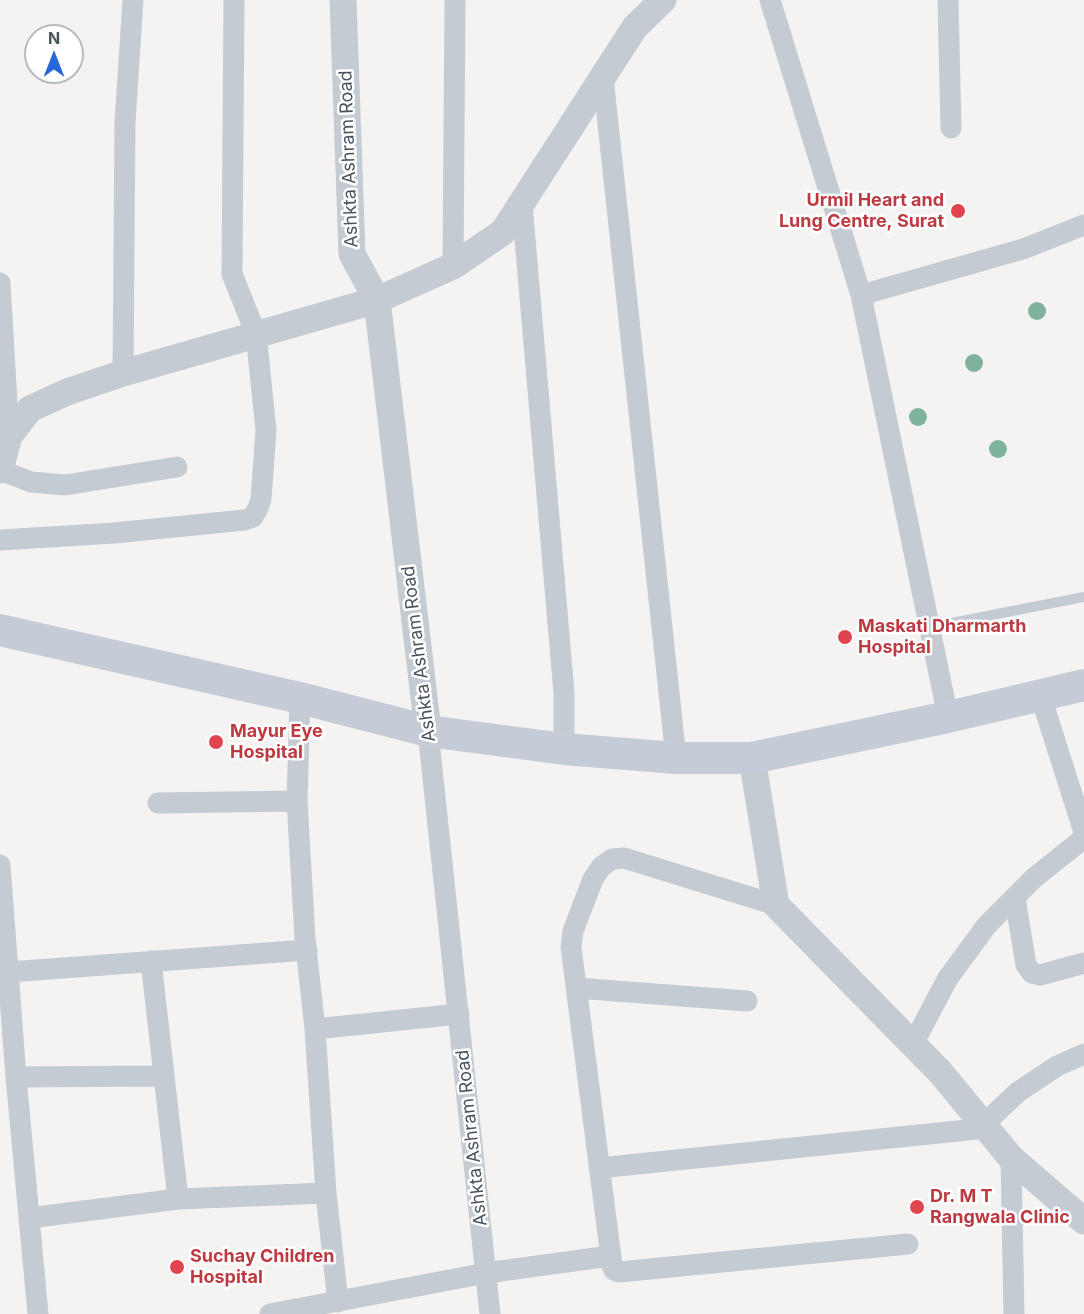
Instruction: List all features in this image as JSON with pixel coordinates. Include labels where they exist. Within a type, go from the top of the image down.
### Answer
[{"type":"main road","points":[[0,630],[300,698],[428,731],[564,749],[676,758],[752,758],[1041,697],[1084,685]]},
{"type":"street","points":[[123,373],[125,122],[133,0]]},
{"type":"street","points":[[0,540],[92,535],[245,520],[253,517],[261,499],[266,430],[256,334],[232,274],[234,0]]},
{"type":"street","name":"Ashkta Ashram Road","points":[[343,0],[352,254],[377,300],[428,731],[490,1314]]},
{"type":"street","points":[[453,266],[455,0]]},
{"type":"street","points":[[9,436],[30,409],[67,392],[123,373],[377,300],[453,266],[503,232],[634,27],[663,0]]},
{"type":"street","points":[[770,0],[861,295],[948,717]]},
{"type":"street","points":[[948,0],[951,128]]},
{"type":"street","points":[[603,77],[676,758]]},
{"type":"street","points":[[522,204],[564,693],[564,749]]},
{"type":"street","points":[[861,295],[1023,249],[1084,225]]},
{"type":"street","points":[[0,283],[9,436],[0,470],[31,482],[65,485],[177,467]]},
{"type":"street","points":[[1041,697],[1084,832]]},
{"type":"street","points":[[300,698],[297,801],[326,1193],[338,1302]]},
{"type":"street","points":[[752,758],[776,905]]},
{"type":"street","points":[[158,803],[297,801]]},
{"type":"street","points":[[913,1044],[948,978],[987,926],[1034,878],[1084,838]]},
{"type":"street","points":[[908,1244],[619,1272],[614,1270],[610,1256],[571,947],[573,930],[593,879],[601,867],[612,859],[624,858],[776,905],[941,1073],[1011,1158],[1084,1221]]},
{"type":"street","points":[[0,865],[16,1077],[38,1314]]},
{"type":"street","points":[[1015,898],[1026,965],[1032,973],[1040,975],[1084,963]]},
{"type":"street","points":[[9,972],[307,950]]},
{"type":"street","points":[[151,961],[178,1199]]},
{"type":"street","points":[[576,988],[747,1001]]},
{"type":"street","points":[[315,1029],[459,1014]]},
{"type":"street","points":[[599,1168],[985,1126],[1018,1092],[1057,1066],[1084,1054]]},
{"type":"street","points":[[16,1077],[164,1076]]},
{"type":"street","points":[[1011,1158],[1014,1314]]},
{"type":"street","points":[[29,1218],[178,1199],[326,1193]]},
{"type":"street","points":[[270,1314],[486,1273],[610,1256]]},
{"type":"lane","points":[[931,627],[1084,597]]},
{"type":"place","name":"Urmil Heart and Lung Centre, Surat","points":[[958,211]]},
{"type":"place","name":"Maskati Dharmarth Hospital","points":[[845,637]]},
{"type":"place","name":"Mayur Eye Hospital","points":[[216,742]]},
{"type":"place","name":"Dr. M T Rangwala Clinic","points":[[917,1207]]},
{"type":"place","name":"Suchay Children Hospital","points":[[177,1267]]}]
